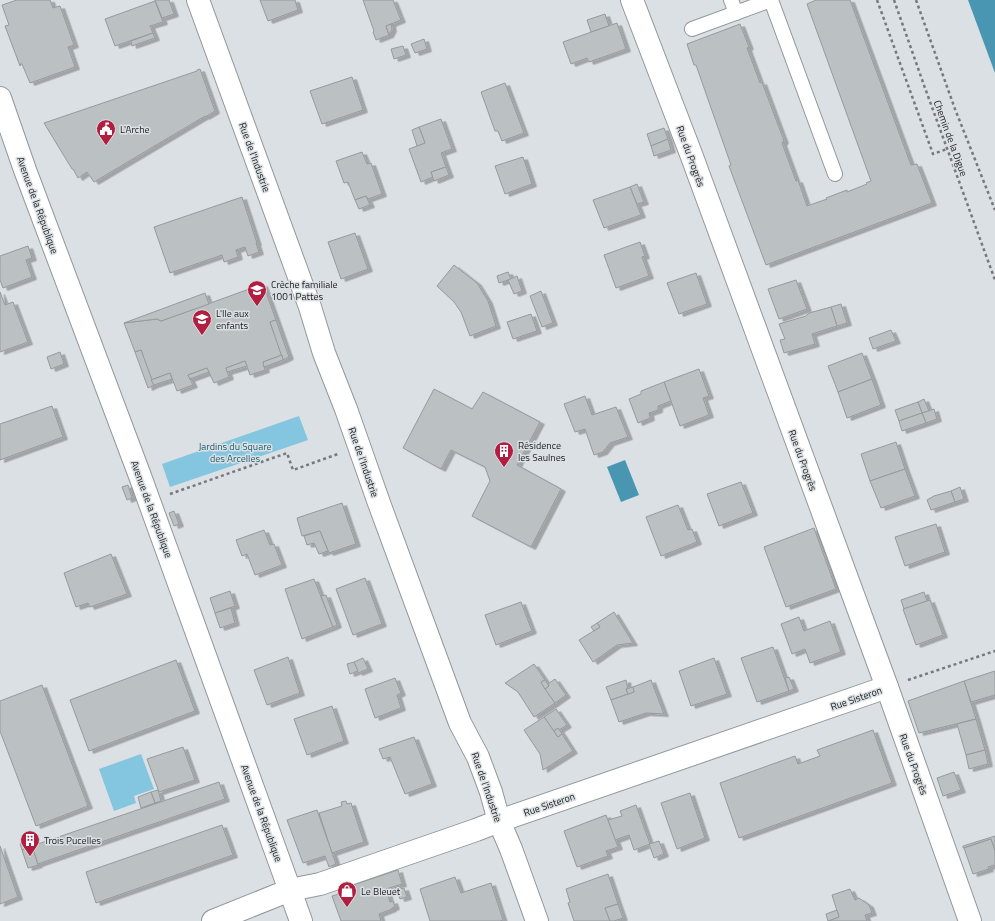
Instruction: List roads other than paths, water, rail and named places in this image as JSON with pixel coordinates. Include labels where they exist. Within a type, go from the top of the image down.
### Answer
[{"type":"street","name":"Rue de l'Industrie","points":[[198,0],[310,307],[324,353],[346,409],[379,504],[460,723],[478,757],[491,792],[499,821],[511,849],[537,921]]},
{"type":"street","name":"Rue du Progrès","points":[[632,0],[691,154],[887,687],[970,921]]},
{"type":"street","name":"Avenue de la République","points":[[0,98],[25,170],[140,476],[301,921]]},
{"type":"street","name":"Rue Sisteron","points":[[212,921],[290,890],[320,884],[887,687]]},
{"type":"lane","points":[[692,29],[734,6],[771,0],[835,174]]},
{"type":"place","name":"L'Arche","points":[[106,146]]},
{"type":"place","name":"Crèche familiale 1001 Pattes","points":[[257,307]]},
{"type":"place","name":"L'Ile aux enfants","points":[[202,336]]},
{"type":"place","name":"Résidence les Saulnes","points":[[504,468]]},
{"type":"place","name":"Trois Pucelles","points":[[30,857]]},
{"type":"place","name":"Le Bleuet","points":[[347,908]]},
{"type":"park label","name":"Jardins du Square des Arcelles","points":[[235,452]]}]
